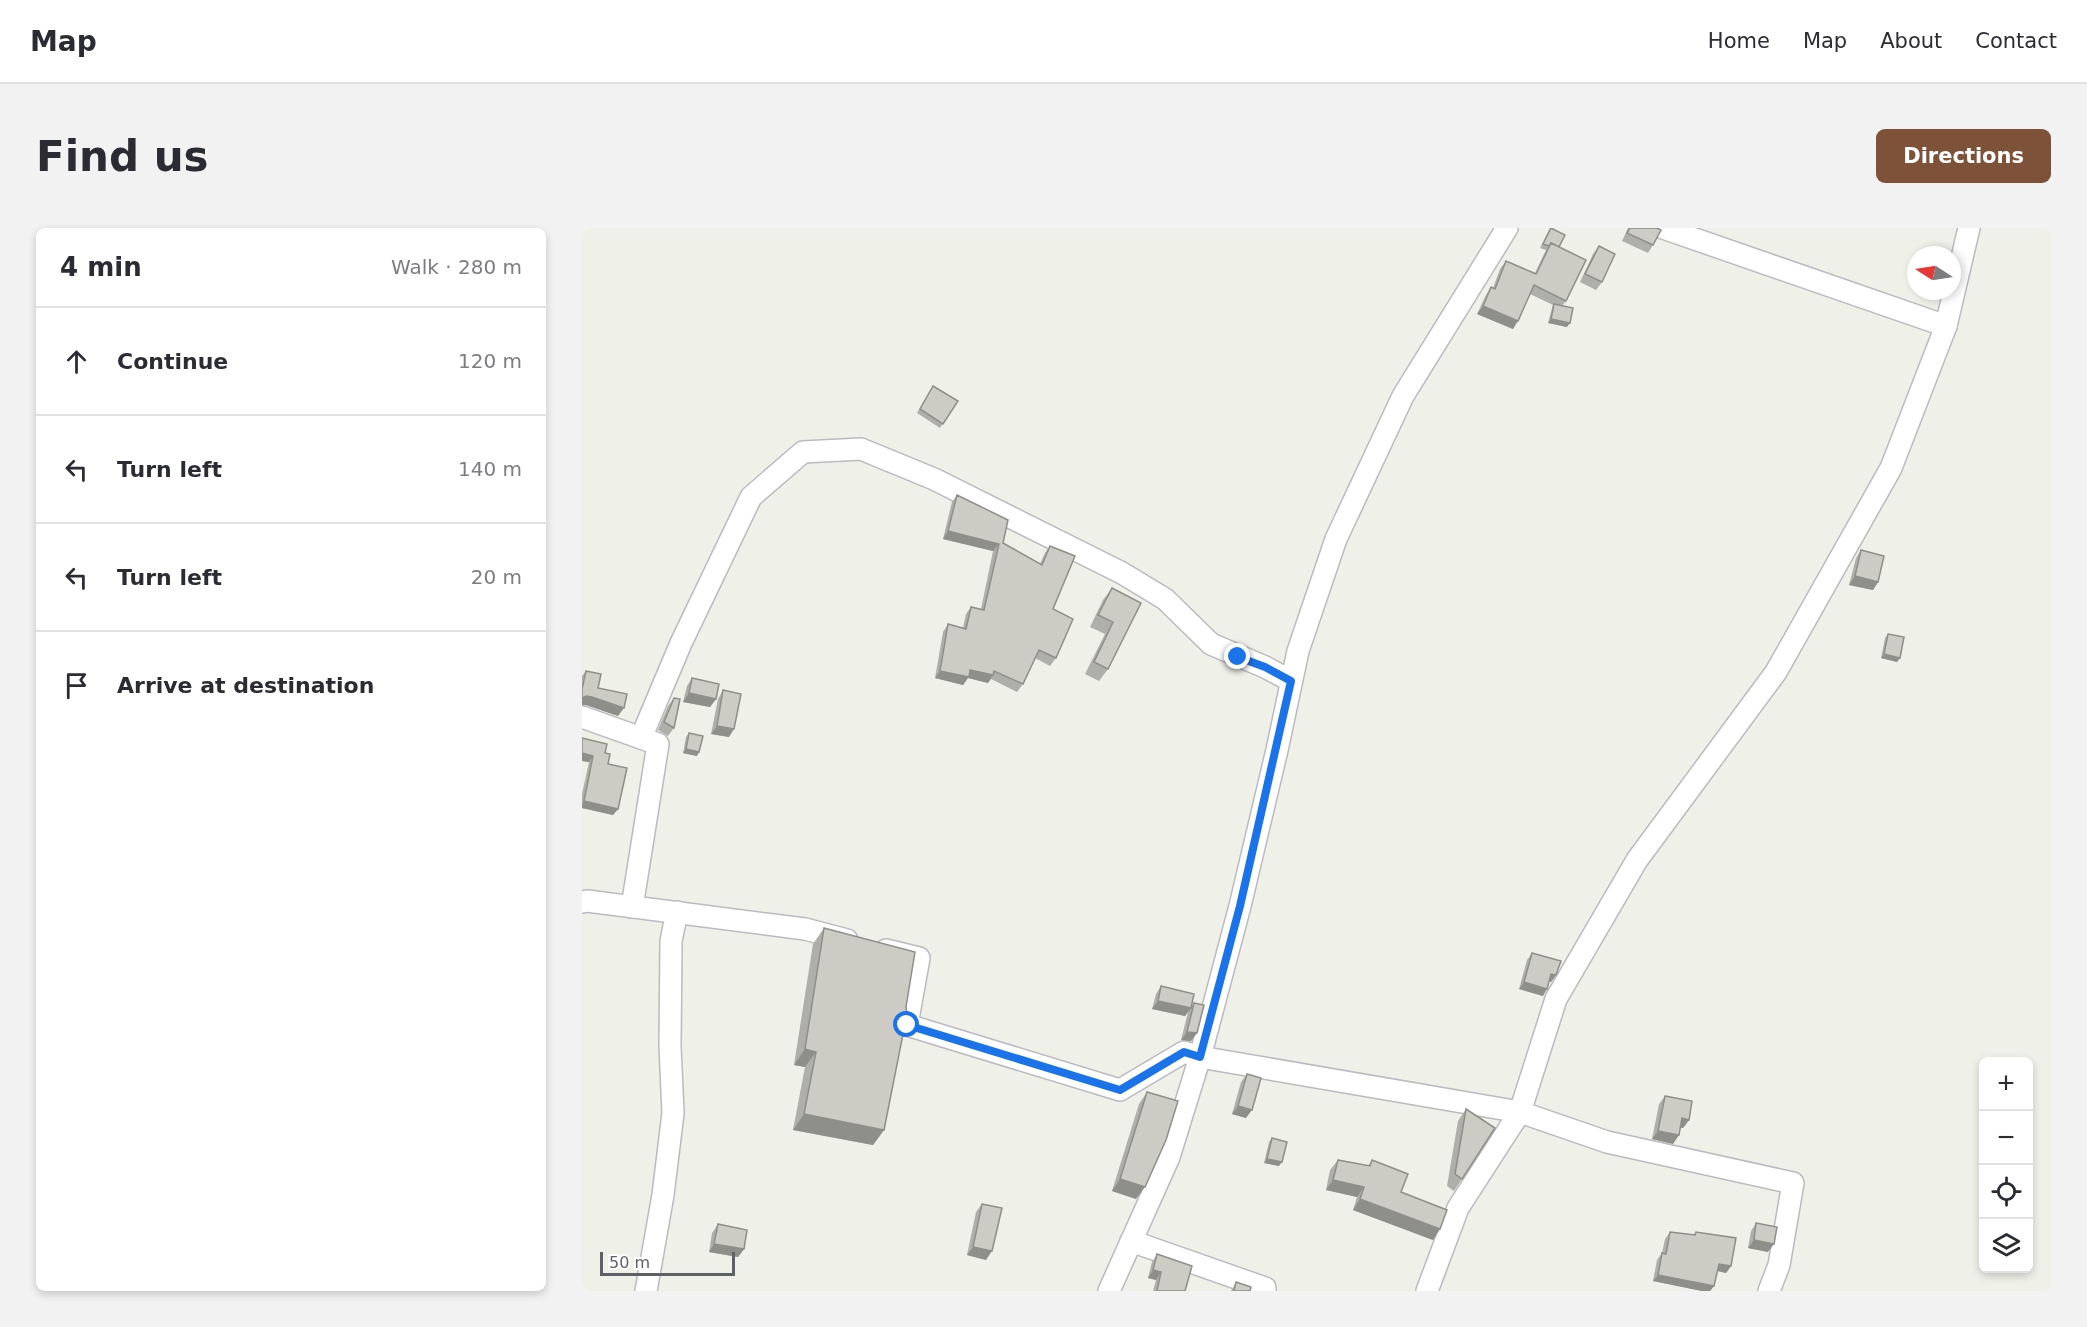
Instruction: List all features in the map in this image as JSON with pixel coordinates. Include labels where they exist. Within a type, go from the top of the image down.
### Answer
[{"type":"street","points":[[1109,1291],[1169,1157],[1200,1057],[1240,906],[1298,651],[1336,539],[1403,396],[1507,228]]},
{"type":"street","points":[[1663,228],[1946,326]]},
{"type":"street","points":[[1427,1291],[1458,1208],[1520,1112],[1556,999],[1636,860],[1776,672],[1891,468],[1946,326],[1968,228]]},
{"type":"street","points":[[641,738],[681,643],[751,497],[803,452],[861,449],[934,479],[1122,573],[1165,599],[1211,644],[1291,681]]},
{"type":"street","points":[[582,717],[658,744],[632,907]]},
{"type":"street","points":[[582,902],[805,929],[919,958],[907,1025],[1120,1090],[1184,1052],[1200,1057],[1520,1112],[1607,1142],[1793,1183],[1779,1265],[1769,1291]]},
{"type":"street","points":[[646,1291],[663,1195],[673,1113],[670,1046],[671,941],[677,912]]},
{"type":"street","points":[[1131,1241],[1265,1288],[1265,1291]]},
{"type":"building","points":[[1551,228],[1565,235],[1559,247],[1551,243],[1549,246],[1543,244]]},
{"type":"building","points":[[1630,228],[1661,230],[1653,245],[1627,233]]},
{"type":"building","points":[[1551,243],[1586,260],[1566,301],[1534,285],[1518,321],[1483,306],[1491,287],[1495,289],[1506,261],[1536,274]]},
{"type":"building","points":[[1599,246],[1615,254],[1602,282],[1585,274]]},
{"type":"building","points":[[1554,304],[1573,308],[1570,323],[1551,319]]},
{"type":"building","points":[[933,386],[958,401],[943,424],[920,409]]},
{"type":"building","points":[[957,495],[1008,520],[1003,543],[1042,565],[1050,546],[1075,556],[1053,609],[1073,619],[1056,658],[1039,650],[1023,684],[994,671],[993,675],[970,670],[969,677],[940,671],[948,624],[966,629],[971,607],[984,610],[999,544],[948,531]]},
{"type":"building","points":[[1861,550],[1884,556],[1878,582],[1855,576]]},
{"type":"building","points":[[1112,588],[1141,603],[1108,669],[1094,662],[1113,622],[1098,615]]},
{"type":"building","points":[[1888,634],[1904,637],[1900,658],[1884,654]]},
{"type":"building","points":[[586,671],[601,674],[598,688],[627,694],[624,708],[592,697],[582,698]]},
{"type":"building","points":[[692,678],[719,684],[716,699],[689,693]]},
{"type":"building","points":[[723,690],[741,694],[734,729],[717,726]]},
{"type":"building","points":[[674,698],[680,699],[674,728],[664,722]]},
{"type":"building","points":[[689,733],[703,736],[699,752],[686,749]]},
{"type":"building","points":[[582,738],[607,744],[605,753],[610,754],[608,764],[627,768],[618,809],[584,801],[593,756],[582,753]]},
{"type":"building","points":[[824,928],[915,952],[906,1007],[907,1014],[884,1130],[804,1114],[816,1052],[805,1049]]},
{"type":"building","points":[[1532,953],[1561,961],[1556,975],[1551,974],[1547,989],[1524,982]]},
{"type":"building","points":[[1161,986],[1194,994],[1191,1008],[1158,1001]]},
{"type":"building","points":[[1194,1003],[1204,1005],[1197,1033],[1187,1032]]},
{"type":"building","points":[[1247,1074],[1261,1078],[1252,1110],[1238,1106]]},
{"type":"building","points":[[1147,1092],[1178,1101],[1166,1140],[1145,1187],[1120,1179]]},
{"type":"building","points":[[1665,1096],[1692,1101],[1689,1120],[1682,1118],[1679,1135],[1658,1131]]},
{"type":"building","points":[[1466,1109],[1495,1128],[1462,1179],[1455,1174]]},
{"type":"building","points":[[1272,1138],[1287,1142],[1282,1162],[1267,1159]]},
{"type":"building","points":[[1338,1160],[1370,1166],[1372,1160],[1408,1174],[1401,1192],[1447,1210],[1440,1229],[1360,1199],[1364,1187],[1333,1180]]},
{"type":"building","points":[[982,1204],[1002,1208],[992,1251],[973,1247]]},
{"type":"building","points":[[1756,1223],[1777,1227],[1774,1244],[1754,1240]]},
{"type":"building","points":[[718,1224],[747,1230],[744,1249],[714,1244]]},
{"type":"building","points":[[1670,1232],[1695,1235],[1696,1232],[1736,1238],[1731,1266],[1719,1264],[1714,1286],[1658,1275],[1662,1253],[1666,1254]]},
{"type":"building","points":[[1157,1254],[1192,1266],[1185,1291],[1157,1291],[1161,1272],[1153,1270]]},
{"type":"building","points":[[1236,1282],[1251,1287],[1250,1291],[1234,1291]]},
{"type":"route","points":[[907,1025],[1120,1090],[1184,1052],[1200,1057],[1240,906],[1291,681],[1265,667],[1238,657]]}]
